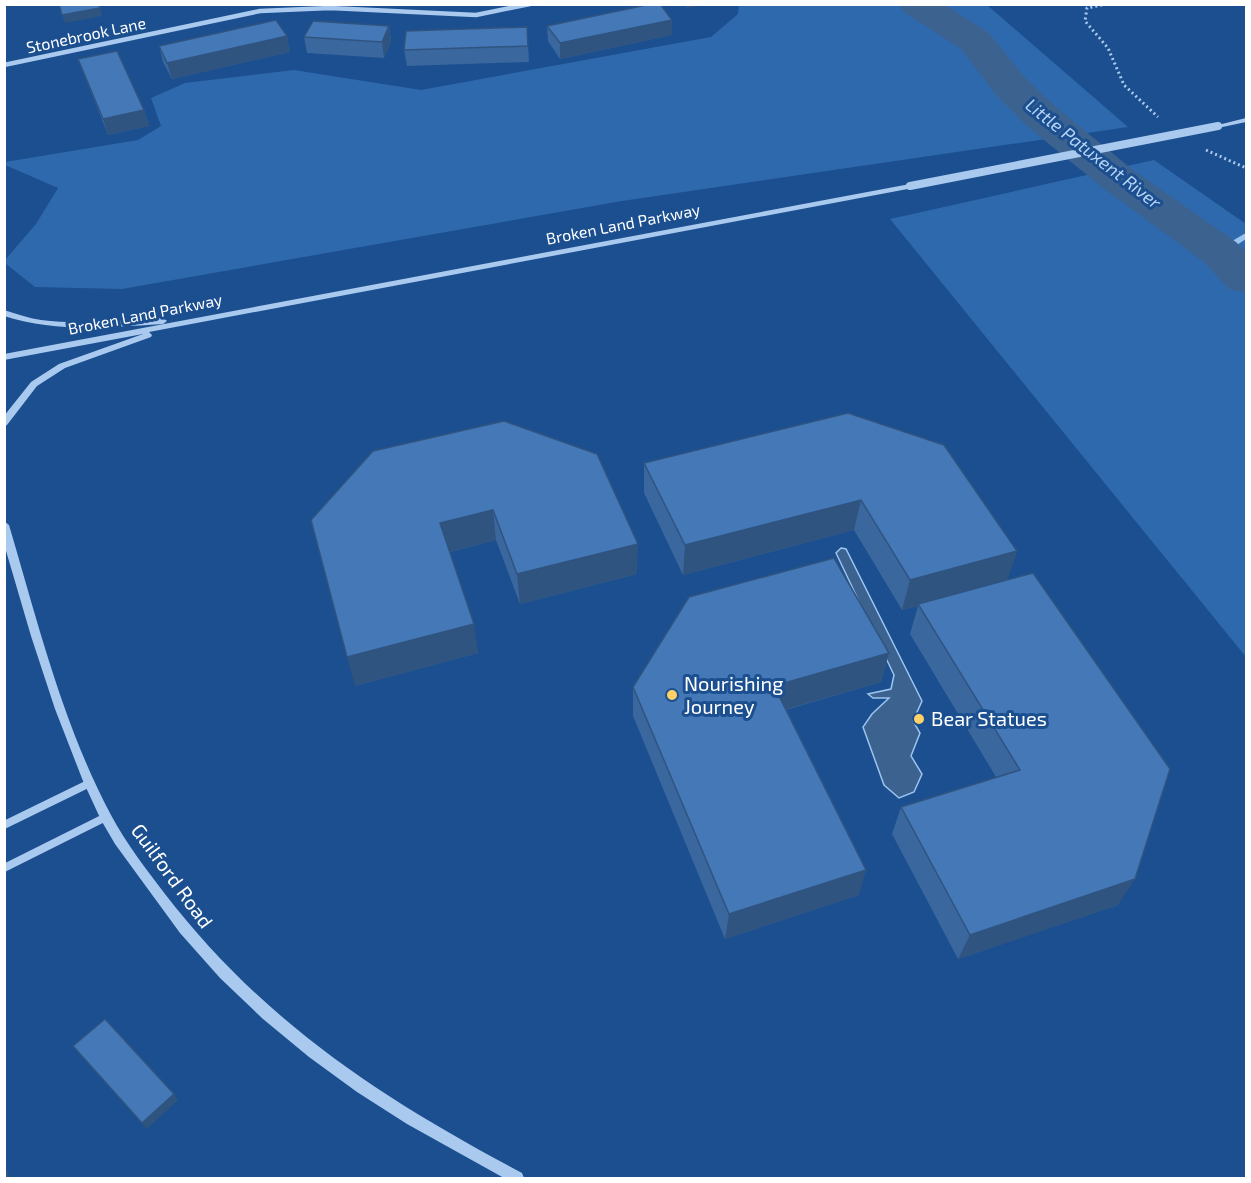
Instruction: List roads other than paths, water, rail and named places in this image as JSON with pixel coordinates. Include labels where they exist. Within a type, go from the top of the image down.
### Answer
[{"type":"street","name":"Stonebrook Lane","points":[[4,65],[260,11],[330,8],[476,15],[530,4]]},
{"type":"street","name":"Broken Land Parkway","points":[[4,357],[910,186],[1246,120]]},
{"type":"street","points":[[4,313],[24,321],[86,324],[199,319]]},
{"type":"street","points":[[4,423],[34,384],[62,366],[122,343],[199,319]]},
{"type":"street","name":"Guilford Road","points":[[4,525],[52,688],[90,783],[105,817],[177,923],[233,982],[293,1038],[356,1085],[451,1144],[517,1179]]},
{"type":"street","points":[[4,825],[90,783]]},
{"type":"street","points":[[4,867],[105,817]]},
{"type":"waterway","name":"Little Patuxent River","points":[[917,4],[975,41],[1011,87],[1042,117],[1118,179],[1220,252],[1246,278]]},
{"type":"waterway","points":[[1220,252],[1246,236]]},
{"type":"place","name":"Nourishing Journey","points":[[672,695]]},
{"type":"place","name":"Bear Statues","points":[[919,719]]}]
